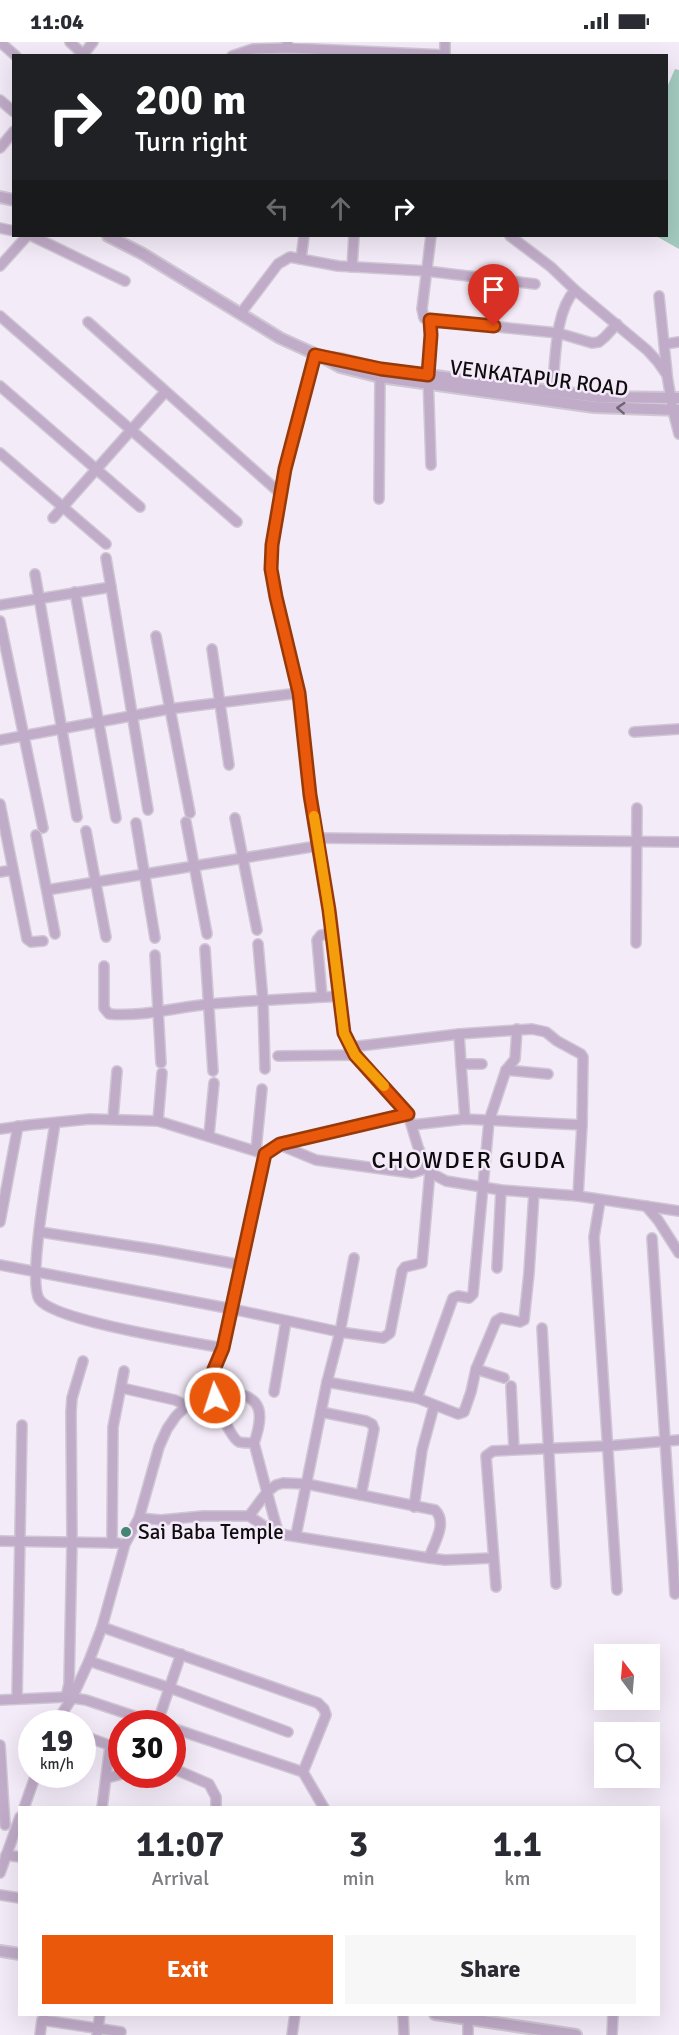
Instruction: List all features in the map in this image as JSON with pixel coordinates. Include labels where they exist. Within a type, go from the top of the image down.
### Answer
[{"type":"street","points":[[0,42],[14,54]]},
{"type":"street","points":[[70,42],[82,54]]},
{"type":"street","points":[[84,54],[93,42]]},
{"type":"street","points":[[383,42],[383,53]]},
{"type":"street","points":[[239,54],[288,45],[414,54]]},
{"type":"street","points":[[0,100],[12,110]]},
{"type":"street","points":[[0,148],[12,133]]},
{"type":"street","points":[[0,266],[26,237]]},
{"type":"street","points":[[34,237],[124,281]]},
{"type":"street","name":"VENKATAPUR ROAD","points":[[110,237],[143,254],[280,338],[340,367],[380,377],[428,380],[594,406],[676,411]]},
{"type":"street","points":[[301,259],[304,237]]},
{"type":"street","points":[[351,267],[354,237]]},
{"type":"street","points":[[431,237],[422,309],[424,318],[558,333],[592,343],[605,337],[617,324]]},
{"type":"street","points":[[511,237],[551,267],[647,350],[667,375]]},
{"type":"street","points":[[241,313],[278,264],[290,257],[351,267],[426,271],[535,284]]},
{"type":"street","points":[[552,392],[561,317],[567,298],[575,290]]},
{"type":"street","points":[[659,296],[667,375],[675,398],[679,434]]},
{"type":"street","points":[[0,316],[237,522]]},
{"type":"street","points":[[430,320],[428,380],[430,465]]},
{"type":"street","points":[[88,322],[281,495]]},
{"type":"street","points":[[665,344],[679,342]]},
{"type":"street","points":[[0,1265],[35,1270],[340,1332],[383,1338],[389,1335],[402,1271],[405,1267],[422,1263],[429,1170],[418,1147],[408,1114],[353,1051],[344,1033],[299,693],[271,569],[272,545],[285,469],[320,356],[428,380],[598,397],[675,398]]},
{"type":"street","points":[[379,499],[380,377]]},
{"type":"street","points":[[0,386],[140,507]]},
{"type":"street","points":[[53,518],[165,392]]},
{"type":"street","points":[[0,453],[106,544]]},
{"type":"street","points":[[106,558],[148,810]]},
{"type":"street","points":[[35,574],[77,817]]},
{"type":"street","points":[[0,605],[111,587]]},
{"type":"street","points":[[75,592],[116,818]]},
{"type":"street","points":[[0,621],[23,735],[55,934]]},
{"type":"street","points":[[156,636],[207,934]]},
{"type":"street","points":[[212,649],[229,765]]},
{"type":"street","points":[[0,740],[169,709],[299,693]]},
{"type":"street","points":[[634,732],[679,729]]},
{"type":"street","points":[[0,804],[27,939],[31,942],[43,941]]},
{"type":"street","points":[[636,808],[636,943]]},
{"type":"street","points":[[235,818],[257,930]]},
{"type":"street","points":[[136,823],[155,938]]},
{"type":"street","points":[[86,831],[106,937]]},
{"type":"street","points":[[47,890],[243,859],[317,842],[679,842]]},
{"type":"street","points":[[0,872],[12,870]]},
{"type":"street","points":[[322,997],[317,940],[321,934],[332,934]]},
{"type":"street","points":[[258,944],[263,1001],[265,1069]]},
{"type":"street","points":[[205,949],[213,1071]]},
{"type":"street","points":[[155,955],[161,1068],[158,1121]]},
{"type":"street","points":[[104,966],[105,1012],[109,1014],[158,1012],[209,1004],[340,996]]},
{"type":"street","points":[[278,1056],[353,1051],[459,1034],[517,1029],[546,1032],[581,1054],[584,1069],[578,1196]]},
{"type":"street","points":[[417,1398],[453,1298],[458,1296],[469,1298],[473,1294],[489,1121],[506,1070],[515,1059],[517,1029]]},
{"type":"street","points":[[459,1034],[465,1119]]},
{"type":"street","points":[[461,1064],[482,1064]]},
{"type":"street","points":[[506,1070],[548,1074]]},
{"type":"street","points":[[113,1119],[117,1071]]},
{"type":"street","points":[[209,1135],[213,1083]]},
{"type":"street","points":[[63,1710],[89,1661],[102,1627],[125,1544],[139,1518],[159,1447],[167,1429],[207,1386],[223,1348],[242,1265],[261,1152],[262,1089]]},
{"type":"street","points":[[0,1130],[90,1119],[158,1121],[261,1152],[280,1144],[408,1114]]},
{"type":"street","points":[[412,1125],[465,1119],[582,1125]]},
{"type":"street","points":[[55,1123],[35,1270],[36,1291],[40,1302],[62,1313],[90,1322],[223,1348]]},
{"type":"street","points":[[0,1222],[18,1126]]},
{"type":"street","points":[[280,1144],[316,1160],[412,1173],[429,1170],[446,1181],[482,1187],[578,1196],[679,1211]]},
{"type":"street","points":[[497,1268],[501,1190]]},
{"type":"street","points":[[327,1382],[417,1398],[458,1414],[464,1412],[476,1369],[496,1322],[501,1318],[520,1323],[524,1320],[534,1193]]},
{"type":"street","points":[[600,1201],[594,1237],[617,1590]]},
{"type":"street","points":[[646,1206],[679,1253]]},
{"type":"street","points":[[40,1232],[242,1265]]},
{"type":"street","points":[[652,1238],[675,1594]]},
{"type":"street","points":[[296,1535],[354,1258]]},
{"type":"street","points":[[274,1392],[286,1322]]},
{"type":"street","points":[[542,1328],[556,1584]]},
{"type":"street","points":[[69,1698],[72,1542],[70,1412],[83,1361]]},
{"type":"street","points":[[476,1369],[504,1378]]},
{"type":"street","points":[[112,1543],[113,1427],[124,1371]]},
{"type":"street","points":[[207,1386],[244,1396],[256,1401],[259,1405],[261,1423],[254,1443],[278,1533]]},
{"type":"street","points":[[207,1386],[231,1434],[239,1442],[254,1443]]},
{"type":"street","points":[[511,1386],[514,1449]]},
{"type":"street","points":[[122,1388],[175,1400],[187,1406]]},
{"type":"street","points":[[414,1508],[422,1450],[434,1406]]},
{"type":"street","points":[[321,1412],[372,1424],[374,1429],[361,1496]]},
{"type":"street","points":[[17,1699],[22,1425]]},
{"type":"street","points":[[496,1587],[486,1456],[493,1451],[514,1449],[607,1446],[679,1440]]},
{"type":"street","points":[[249,1516],[267,1492],[283,1483],[307,1484],[414,1508],[435,1510],[441,1520],[441,1526],[429,1558]]},
{"type":"street","points":[[139,1518],[161,1520],[203,1516],[249,1516],[278,1533],[445,1560],[493,1558]]},
{"type":"street","points":[[0,1541],[125,1544]]},
{"type":"street","points":[[102,1627],[318,1703],[326,1715],[303,1772]]},
{"type":"street","points":[[162,1710],[181,1654]]},
{"type":"street","points":[[89,1661],[288,1732]]},
{"type":"street","points":[[0,1700],[69,1698],[86,1700],[117,1710]]},
{"type":"street","points":[[186,1733],[303,1772],[323,1806]]},
{"type":"street","points":[[0,1745],[2,1825],[18,1821]]},
{"type":"street","points":[[102,1806],[108,1767]]},
{"type":"street","points":[[186,1774],[209,1784],[216,1797],[216,1806]]},
{"type":"street","points":[[24,1806],[31,1788]]},
{"type":"street","points":[[0,1873],[18,1821]]},
{"type":"street","points":[[6,1855],[18,1857]]},
{"type":"street","points":[[0,1895],[18,1898]]},
{"type":"street","points":[[0,1951],[18,1954]]},
{"type":"street","points":[[98,2031],[100,2016]]},
{"type":"street","points":[[292,2035],[295,2016]]},
{"type":"street","points":[[404,2016],[404,2035]]},
{"type":"street","points":[[448,2016],[576,2035]]},
{"type":"street","points":[[612,2035],[613,2016]]},
{"type":"street","points":[[468,2019],[468,2035]]},
{"type":"street","points":[[40,2035],[42,2020],[98,2031],[121,2032]]},
{"type":"shaded area","points":[[675,69],[679,70],[679,249],[658,237],[668,237],[668,85]]},
{"type":"slow traffic","points":[[314,816],[329,910],[344,1033],[355,1055],[384,1086]]},
{"type":"place","name":"Sai Baba Temple","points":[[126,1532]]},
{"type":"district","name":"CHOWDER GUDA","points":[[469,1160]]},
{"type":"route","points":[[215,1398],[207,1386],[223,1348],[265,1154],[280,1144],[408,1114],[355,1055],[344,1033],[329,910],[310,795],[299,693],[271,569],[272,545],[285,469],[315,355],[381,369],[428,375],[430,320],[494,326]]}]
